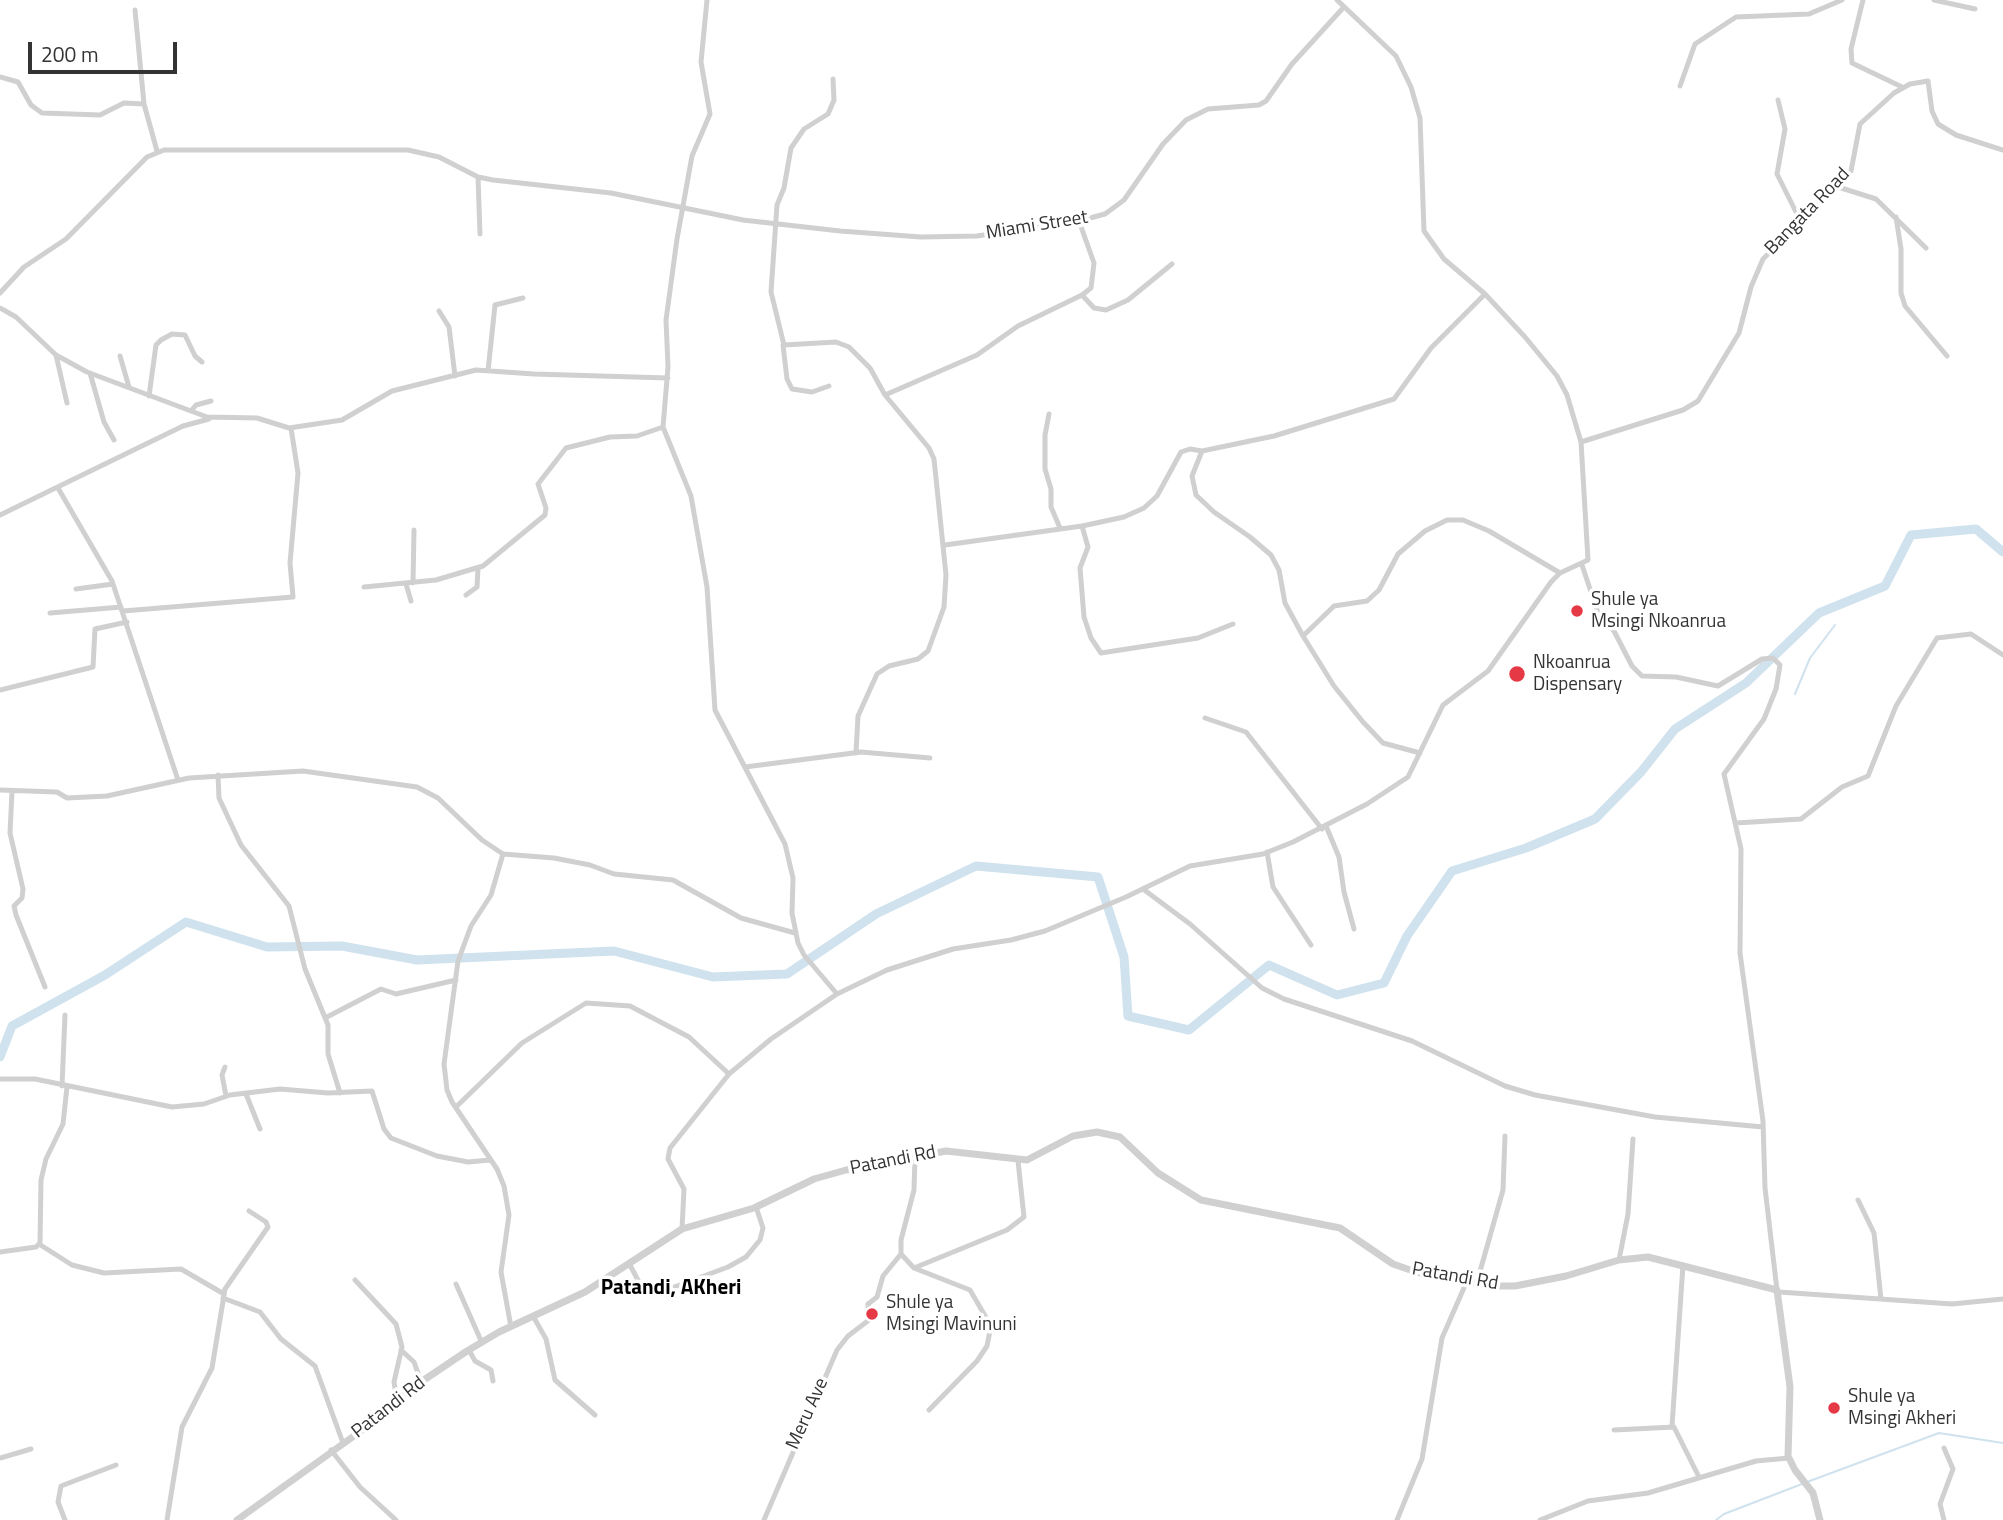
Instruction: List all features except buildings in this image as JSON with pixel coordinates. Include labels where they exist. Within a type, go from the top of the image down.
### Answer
[{"type":"street","points":[[708,0],[701,62],[709,114],[705,130],[692,156],[667,306],[668,378],[663,428],[691,496],[707,587],[715,710],[785,844],[793,878],[795,933],[804,955],[837,994]]},
{"type":"street","points":[[682,1229],[684,1189],[668,1159],[670,1149],[729,1073],[771,1039],[858,982],[924,958],[1045,930],[1190,866],[1267,852],[1324,827],[1405,780],[1443,705],[1488,671],[1551,582],[1560,573],[1582,565],[1588,559],[1590,548],[1581,442],[1571,405],[1557,376],[1485,295],[1444,259],[1422,228],[1419,118],[1405,73],[1383,42],[1343,8],[1338,0]]},
{"type":"street","points":[[1680,86],[1695,44],[1736,17],[1801,15],[1842,0]]},
{"type":"street","points":[[1863,0],[1850,49],[1852,63],[1902,88],[1928,81],[1932,111],[1938,124],[1967,139],[2003,150]]},
{"type":"street","points":[[1934,0],[1975,9]]},
{"type":"street","name":"Miami Street","points":[[478,177],[611,193],[775,223],[840,231],[955,237],[1016,232],[1079,221],[1105,214],[1125,200],[1163,144],[1186,120],[1208,109],[1259,105],[1266,101],[1297,57],[1343,8]]},
{"type":"street","points":[[135,10],[144,104],[157,151]]},
{"type":"street","points":[[0,77],[18,82],[31,105],[41,113],[100,116],[124,103],[144,104]]},
{"type":"street","points":[[829,386],[812,392],[792,389],[787,379],[783,345],[770,288],[775,223],[792,148],[804,129],[828,114],[834,100],[833,79]]},
{"type":"street","name":"Bangata Road","points":[[1581,442],[1683,410],[1698,401],[1739,333],[1751,287],[1763,259],[1853,167],[1860,124],[1885,99],[1902,88]]},
{"type":"street","points":[[1778,100],[1785,129],[1777,174],[1800,220]]},
{"type":"street","points":[[0,293],[24,267],[66,239],[157,151],[408,150],[439,157],[478,177],[481,234]]},
{"type":"street","points":[[1835,186],[1869,195],[1896,217],[1926,248]]},
{"type":"street","points":[[1896,217],[1901,293],[1905,306],[1947,356]]},
{"type":"street","points":[[885,395],[963,362],[1029,319],[1082,295],[1091,288],[1094,272],[1088,244],[1079,221]]},
{"type":"street","points":[[1082,295],[1094,308],[1106,310],[1137,294],[1172,264]]},
{"type":"street","points":[[944,545],[1082,526],[1124,517],[1144,508],[1157,496],[1181,452],[1202,451],[1274,436],[1394,399],[1431,348],[1485,295]]},
{"type":"street","points":[[488,371],[493,308],[498,302],[523,298]]},
{"type":"street","points":[[0,308],[16,317],[56,355],[90,373],[213,418]]},
{"type":"street","points":[[439,312],[449,327],[454,376]]},
{"type":"street","points":[[149,396],[156,345],[161,340],[172,334],[186,335],[195,356],[201,362]]},
{"type":"street","points":[[783,345],[818,341],[843,344],[870,368],[885,395],[914,427],[933,455],[937,513],[944,545],[944,607],[928,651],[918,659],[889,666],[877,674],[858,716],[856,753]]},
{"type":"street","points":[[56,355],[67,403]]},
{"type":"street","points":[[120,356],[129,387]]},
{"type":"street","points":[[0,515],[183,426],[213,418],[257,418],[291,428],[342,420],[392,391],[471,370],[668,378]]},
{"type":"street","points":[[90,373],[104,422],[114,440]]},
{"type":"street","points":[[191,411],[196,404],[211,401]]},
{"type":"street","points":[[1049,414],[1045,435],[1045,469],[1051,489],[1051,507],[1060,528]]},
{"type":"street","points":[[50,612],[293,597],[291,553],[298,472],[291,428]]},
{"type":"street","points":[[364,587],[436,580],[478,568],[545,515],[547,509],[538,484],[566,448],[610,437],[636,436],[663,428]]},
{"type":"street","points":[[1202,451],[1192,476],[1194,491],[1214,513],[1271,555],[1279,570],[1285,603],[1334,686],[1378,739],[1388,745],[1420,753]]},
{"type":"street","points":[[58,488],[113,584],[178,779]]},
{"type":"street","points":[[1303,636],[1334,606],[1367,601],[1379,590],[1398,554],[1425,531],[1447,520],[1463,520],[1489,531],[1560,573]]},
{"type":"street","points":[[1082,526],[1087,547],[1080,568],[1084,617],[1099,652],[1198,638],[1233,624]]},
{"type":"street","points":[[413,583],[414,530]]},
{"type":"street","points":[[1582,565],[1599,615],[1614,631],[1639,674],[1676,677],[1718,687],[1762,659],[1771,657],[1779,664],[1779,677],[1764,719],[1724,774],[1736,823],[1742,866],[1740,953],[1763,1127],[1765,1188],[1791,1395],[1789,1458],[1811,1490],[1820,1520]]},
{"type":"street","points":[[466,595],[477,587],[478,568]]},
{"type":"street","points":[[76,589],[113,584]]},
{"type":"street","points":[[406,584],[411,601]]},
{"type":"street","points":[[0,690],[93,667],[95,629],[127,622]]},
{"type":"street","points":[[1736,823],[1801,818],[1842,787],[1868,776],[1896,706],[1937,638],[1968,634],[2003,655]]},
{"type":"street","points":[[1205,718],[1246,732],[1324,827],[1342,865],[1344,892],[1354,929]]},
{"type":"street","points":[[745,766],[856,753],[930,758]]},
{"type":"street","points":[[0,790],[57,792],[67,798],[107,796],[178,779],[303,771],[416,787],[438,797],[482,840],[503,854],[554,858],[590,865],[614,874],[673,880],[741,918],[795,933]]},
{"type":"street","points":[[218,775],[219,798],[241,845],[289,906],[305,968],[329,1032],[327,1051],[340,1093]]},
{"type":"street","points":[[12,792],[10,833],[23,889],[22,898],[14,906],[45,987]]},
{"type":"street","points":[[1267,852],[1273,887],[1311,945]]},
{"type":"street","points":[[503,854],[491,895],[471,926],[460,954],[444,1064],[447,1090],[502,1177],[508,1209],[501,1272],[512,1327]]},
{"type":"street","points":[[1143,889],[1189,924],[1262,988],[1284,999],[1412,1041],[1505,1086],[1535,1095],[1655,1117],[1763,1127]]},
{"type":"street","points":[[325,1018],[381,989],[396,995],[456,980]]},
{"type":"street","points":[[456,1107],[522,1043],[586,1003],[630,1006],[689,1037],[729,1073]]},
{"type":"street","points":[[39,1244],[41,1180],[46,1159],[63,1124],[65,1015]]},
{"type":"street","points":[[225,1067],[222,1074],[226,1096]]},
{"type":"street","points":[[0,1079],[35,1079],[159,1106],[193,1106],[226,1096],[281,1088],[340,1093],[373,1091],[385,1132],[406,1146],[463,1161],[490,1160]]},
{"type":"street","points":[[246,1094],[260,1129]]},
{"type":"street","points":[[204,1098],[215,1099]]},
{"type":"street","name":"Patandi Rd","points":[[237,1520],[468,1350],[585,1292],[682,1229],[756,1207],[814,1179],[915,1157],[951,1152],[1018,1161],[1037,1156],[1083,1134],[1116,1135],[1158,1173],[1201,1200],[1340,1228],[1398,1267],[1499,1286],[1523,1286],[1619,1260],[1648,1257],[1778,1291]]},
{"type":"street","points":[[1477,1282],[1503,1190],[1505,1136]]},
{"type":"street","points":[[1619,1260],[1628,1214],[1633,1139]]},
{"type":"street","points":[[915,1157],[914,1190],[901,1240],[901,1254],[914,1268],[970,1290],[978,1298],[991,1326],[987,1346],[977,1361],[929,1410]]},
{"type":"street","points":[[914,1268],[1007,1230],[1024,1217],[1018,1161]]},
{"type":"street","points":[[1858,1200],[1875,1240],[1881,1299]]},
{"type":"street","points":[[629,1263],[642,1288],[653,1295],[728,1267],[746,1257],[760,1240],[763,1228],[756,1207]]},
{"type":"street","points":[[167,1520],[182,1427],[212,1368],[223,1296],[268,1227],[266,1222],[249,1211]]},
{"type":"street","points":[[0,1252],[39,1244],[72,1265],[104,1273],[181,1269],[223,1296],[260,1312],[281,1339],[315,1366],[343,1443]]},
{"type":"street","name":"Meru Ave","points":[[764,1520],[837,1350],[848,1336],[869,1320],[868,1304],[877,1297],[883,1276],[901,1254]]},
{"type":"street","points":[[1672,1426],[1684,1265]]},
{"type":"street","points":[[355,1280],[393,1318],[401,1350],[394,1382],[397,1400]]},
{"type":"street","points":[[1397,1520],[1421,1465],[1442,1338],[1467,1281]]},
{"type":"street","points":[[456,1284],[482,1343]]},
{"type":"street","points":[[1778,1291],[1952,1304],[2003,1299]]},
{"type":"street","points":[[533,1316],[548,1346],[548,1359],[555,1380],[595,1415]]},
{"type":"street","points":[[401,1350],[414,1362],[421,1382]]},
{"type":"street","points":[[468,1350],[475,1361],[491,1370],[493,1381]]},
{"type":"street","points":[[1614,1430],[1672,1426],[1676,1429],[1699,1477]]},
{"type":"street","points":[[1944,1448],[1953,1469],[1940,1504],[1944,1520]]},
{"type":"street","points":[[0,1458],[31,1450]]},
{"type":"street","points":[[331,1450],[360,1487],[396,1520]]},
{"type":"street","points":[[1540,1520],[1588,1501],[1648,1493],[1756,1461],[1789,1458]]},
{"type":"street","points":[[65,1520],[58,1502],[61,1486],[116,1465]]},
{"type":"waterway","points":[[0,1057],[12,1026],[105,975],[186,922],[267,947],[342,946],[417,960],[614,951],[713,977],[787,974],[876,914],[976,866],[1098,877],[1124,957],[1128,1016],[1189,1030],[1269,965],[1337,995],[1384,983],[1407,936],[1452,871],[1526,848],[1595,819],[1641,772],[1675,729],[1746,683],[1819,613],[1885,586],[1911,535],[1976,529],[2003,552]]},
{"type":"waterway","points":[[1795,694],[1810,658],[1835,625]]},
{"type":"waterway","points":[[1807,1482],[1939,1433],[2003,1443]]},
{"type":"waterway","points":[[1716,1520],[1724,1514],[1802,1484]]},
{"type":"place","name":"Shule ya Msingi Nkoanrua","points":[[1577,611]]},
{"type":"place","name":"Nkoanrua Dispensary","points":[[1517,674]]},
{"type":"place","name":"Shule ya Msingi Mavinuni","points":[[872,1314]]},
{"type":"place","name":"Shule ya Msingi Akheri","points":[[1834,1408]]},
{"type":"district","name":"Patandi, AKheri","points":[[671,1289]]}]
